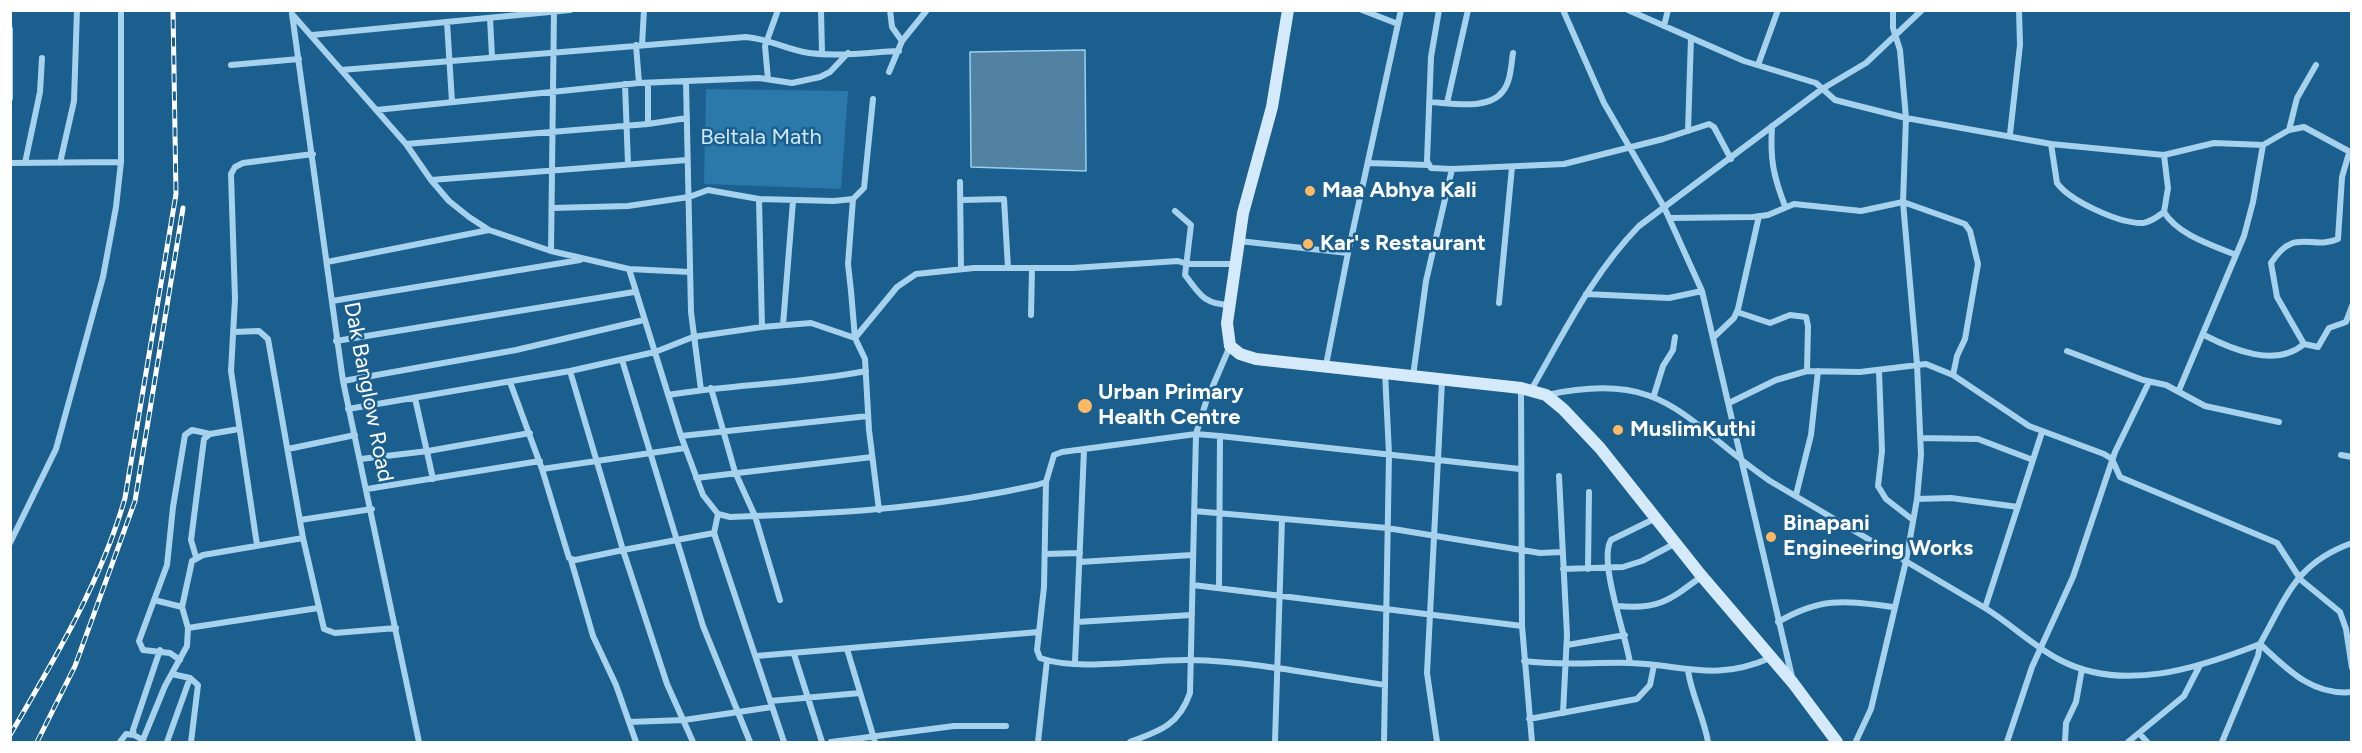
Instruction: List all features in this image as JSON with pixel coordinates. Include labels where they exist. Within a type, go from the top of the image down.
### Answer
[{"type":"main road","points":[[1288,10],[1272,107],[1243,213],[1238,240],[1226,330],[1230,346],[1240,354],[1256,359],[1526,389],[1546,395],[1563,409],[1600,448],[1702,576],[1770,658],[1794,683],[1837,742]]},
{"type":"street","points":[[60,163],[74,101],[77,10]]},
{"type":"street","points":[[10,543],[46,474],[64,425],[103,277],[116,207],[121,162],[122,10]]},
{"type":"street","points":[[312,35],[570,10]]},
{"type":"street","points":[[639,83],[639,45],[644,10]]},
{"type":"street","points":[[768,78],[765,53],[778,10]]},
{"type":"street","points":[[821,10],[822,53]]},
{"type":"street","points":[[890,10],[892,27],[902,41]]},
{"type":"street","points":[[889,72],[902,41],[927,10]]},
{"type":"street","points":[[1362,10],[1398,24]]},
{"type":"street","points":[[1326,365],[1401,10]]},
{"type":"street","points":[[1428,165],[1431,57],[1438,10]]},
{"type":"street","points":[[1447,103],[1468,10]]},
{"type":"street","points":[[1563,10],[1594,82],[1628,148],[1664,207],[1702,291],[1794,683]]},
{"type":"street","points":[[1628,10],[1758,65],[1816,83],[1835,100],[1906,118],[2010,134],[2051,144],[2163,155],[2214,143],[2263,145],[2289,130],[2304,127],[2350,153],[2342,177],[2338,239],[2301,240],[2281,249],[2271,263],[2277,297],[2304,344]]},
{"type":"street","points":[[1664,26],[1668,10]]},
{"type":"street","points":[[1758,65],[1778,10]]},
{"type":"street","points":[[1858,742],[1871,709],[1906,561],[1917,499],[1921,438],[1903,202],[1906,118],[1900,50],[1895,36],[1893,10]]},
{"type":"street","points":[[1532,742],[1524,661],[1519,550],[1520,469],[1526,389],[1615,250],[1639,226],[1822,89],[1866,63],[1922,10]]},
{"type":"street","points":[[2010,134],[2020,45],[2019,10]]},
{"type":"street","points":[[552,251],[554,11]]},
{"type":"street","points":[[292,12],[406,144],[449,201],[489,230],[552,251],[629,269],[690,272]]},
{"type":"street","name":"Dak Banglow Road","points":[[292,12],[343,381],[420,742]]},
{"type":"street","points":[[490,18],[492,57]]},
{"type":"street","points":[[447,22],[452,102]]},
{"type":"street","points":[[10,29],[10,98]]},
{"type":"street","points":[[341,70],[726,38],[768,39],[799,51],[822,53],[899,51]]},
{"type":"street","points":[[1688,131],[1691,38]]},
{"type":"street","points":[[376,110],[639,83],[768,78],[792,82],[812,80],[830,72],[848,53]]},
{"type":"street","points":[[1429,102],[1471,104],[1494,99],[1503,92],[1508,82],[1513,53]]},
{"type":"street","points":[[25,163],[40,92],[42,58]]},
{"type":"street","points":[[231,65],[299,59]]},
{"type":"street","points":[[2289,130],[2297,98],[2316,65]]},
{"type":"street","points":[[686,81],[693,337],[701,390]]},
{"type":"street","points":[[648,83],[648,124]]},
{"type":"street","points":[[625,84],[628,164]]},
{"type":"street","points":[[873,99],[864,188],[853,199],[849,264],[855,338],[865,359],[868,416],[879,510]]},
{"type":"street","points":[[406,144],[648,124],[687,118]]},
{"type":"street","points":[[1369,162],[1428,165],[1452,169],[1564,164],[1712,125],[1731,159]]},
{"type":"street","points":[[1772,126],[1770,157],[1773,174],[1785,206]]},
{"type":"street","points":[[2051,144],[2057,183],[2083,204],[2137,222],[2148,222],[2164,212],[2168,188],[2163,155]]},
{"type":"street","points":[[2179,390],[2236,255],[2253,202],[2263,145]]},
{"type":"street","points":[[257,545],[231,371],[235,255],[231,174],[235,166],[243,164],[313,154]]},
{"type":"street","points":[[431,180],[687,160]]},
{"type":"street","points":[[10,163],[121,162]]},
{"type":"street","points":[[1499,303],[1512,166]]},
{"type":"street","points":[[1413,377],[1426,281],[1452,169]]},
{"type":"street","points":[[960,182],[961,269]]},
{"type":"street","points":[[552,208],[628,206],[689,196],[708,190],[759,199],[793,201],[853,199]]},
{"type":"street","points":[[759,199],[762,327]]},
{"type":"street","points":[[960,200],[1004,199],[1008,268]]},
{"type":"street","points":[[783,325],[793,201]]},
{"type":"street","points":[[1669,218],[1759,216],[1794,204],[1861,211],[1903,202],[1965,224],[1970,231],[1977,255],[1967,328],[1953,375]]},
{"type":"street","points":[[1175,211],[1191,225],[1185,274],[1204,299],[1214,304],[1229,305]]},
{"type":"street","points":[[2164,212],[2179,228],[2236,255]]},
{"type":"street","points":[[1714,338],[1737,312],[1759,216]]},
{"type":"street","points":[[327,262],[489,230]]},
{"type":"street","points":[[1238,240],[1348,253]]},
{"type":"street","points":[[332,301],[584,259]]},
{"type":"street","points":[[855,338],[897,287],[916,274],[961,269],[1178,261],[1187,264],[1235,264]]},
{"type":"street","points":[[1031,315],[1032,268]]},
{"type":"street","points":[[629,269],[634,292],[685,448],[703,495],[718,514],[730,517],[879,510],[986,496],[1046,482]]},
{"type":"street","points":[[1586,294],[1669,298],[1702,291]]},
{"type":"street","points":[[336,341],[634,292]]},
{"type":"street","points":[[2204,334],[2235,348],[2267,355],[2288,355],[2304,344],[2318,347],[2330,328],[2346,322],[2352,306]]},
{"type":"street","points":[[1737,312],[1770,323],[1790,315],[1806,317],[1808,326],[1807,370]]},
{"type":"street","points":[[343,381],[516,350],[644,320]]},
{"type":"street","points":[[348,409],[570,371],[655,352],[693,337],[762,327],[811,323],[855,338]]},
{"type":"street","points":[[233,332],[259,331],[268,339],[303,538],[321,623],[329,632],[396,628]]},
{"type":"street","points":[[1654,395],[1663,366],[1673,350],[1675,337]]},
{"type":"street","points":[[1130,742],[1167,726],[1183,712],[1190,693],[1196,434],[1206,402],[1230,346]]},
{"type":"street","points":[[2067,351],[2149,382],[2179,390],[2214,409],[2279,422]]},
{"type":"street","points":[[622,360],[713,655],[740,713],[750,742]]},
{"type":"street","points":[[1729,403],[1776,380],[1807,370],[1880,371],[1917,364],[1933,366],[1953,375],[2006,413],[2042,432],[2104,454],[2112,459],[2120,477],[2277,543],[2298,577],[2340,612],[2346,629],[2352,668]]},
{"type":"street","points":[[570,371],[623,550],[667,684],[693,742]]},
{"type":"street","points":[[668,395],[711,388],[804,382],[866,371]]},
{"type":"street","points":[[1796,495],[1810,435],[1818,371]]},
{"type":"street","points":[[1880,371],[1882,451],[1878,486],[1886,499],[1913,520]]},
{"type":"street","points":[[1384,742],[1389,454],[1385,372]]},
{"type":"street","points":[[1437,742],[1427,673],[1428,612],[1442,381]]},
{"type":"street","points":[[510,382],[540,461],[593,636],[616,685],[636,742]]},
{"type":"street","points":[[2007,742],[2014,715],[2073,578],[2112,459],[2149,382]]},
{"type":"street","points":[[1546,395],[1573,389],[1605,387],[1654,395],[1699,424],[1742,461],[1986,608],[2041,649],[2082,669],[2117,675],[2146,675],[2200,665],[2260,644]]},
{"type":"street","points":[[711,388],[735,472],[755,516],[780,600]]},
{"type":"street","points":[[415,398],[433,479]]},
{"type":"street","points":[[681,436],[868,416]]},
{"type":"street","points":[[180,660],[160,650],[143,650],[139,645],[167,565],[173,507],[185,435],[192,430],[210,434],[239,429]]},
{"type":"street","points":[[1986,608],[2042,432]]},
{"type":"street","points":[[361,459],[428,451],[530,433]]},
{"type":"street","points":[[120,742],[126,734],[134,735],[143,741],[172,674],[188,646],[188,628],[182,607],[190,567],[196,557],[191,540],[202,445],[204,438],[210,434]]},
{"type":"street","points":[[1385,685],[1276,669],[1190,660],[1130,664],[1047,660],[1037,655],[1045,554],[1046,482],[1054,455],[1196,434],[1520,469]]},
{"type":"street","points":[[288,448],[355,435]]},
{"type":"street","points":[[1219,588],[1220,436]]},
{"type":"street","points":[[1921,438],[1978,439],[2033,460]]},
{"type":"street","points":[[542,469],[685,448]]},
{"type":"street","points":[[1075,662],[1084,450]]},
{"type":"street","points":[[2341,455],[2352,457]]},
{"type":"street","points":[[696,478],[872,458]]},
{"type":"street","points":[[367,489],[540,461]]},
{"type":"street","points":[[1559,476],[1567,645],[1563,713]]},
{"type":"street","points":[[1588,569],[1589,492]]},
{"type":"street","points":[[1917,499],[1951,498],[2018,507]]},
{"type":"street","points":[[300,520],[372,509]]},
{"type":"street","points":[[1194,511],[1388,528],[1540,553],[1562,552]]},
{"type":"street","points":[[718,514],[714,533],[784,742]]},
{"type":"street","points":[[1630,663],[1618,606],[1607,569],[1607,550],[1611,540],[1657,518]]},
{"type":"street","points":[[1275,742],[1282,519]]},
{"type":"street","points":[[571,560],[714,533]]},
{"type":"street","points":[[196,557],[303,538]]},
{"type":"street","points":[[1563,569],[1607,569],[1642,561],[1676,543]]},
{"type":"street","points":[[2222,742],[2258,656],[2260,644],[2298,577],[2318,557],[2352,543]]},
{"type":"street","points":[[1045,554],[1080,553]]},
{"type":"street","points":[[1080,562],[1192,555]]},
{"type":"street","points":[[1618,606],[1637,608],[1657,606],[1702,576]]},
{"type":"street","points":[[1193,585],[1428,612],[1522,626]]},
{"type":"street","points":[[154,600],[182,607]]},
{"type":"street","points":[[1778,622],[1818,603],[1847,602],[1894,607]]},
{"type":"street","points":[[188,628],[318,608]]},
{"type":"street","points":[[1077,622],[1192,615]]},
{"type":"street","points":[[756,656],[1039,632]]},
{"type":"street","points":[[1567,645],[1625,635]]},
{"type":"street","points":[[2260,644],[2296,677],[2322,690],[2337,693],[2352,692]]},
{"type":"street","points":[[848,649],[874,739]]},
{"type":"street","points":[[134,735],[160,650]]},
{"type":"street","points":[[794,654],[822,742]]},
{"type":"street","points":[[1524,661],[1566,665],[1630,663],[1688,671],[1738,670],[1770,658]]},
{"type":"street","points":[[1038,742],[1047,660]]},
{"type":"street","points":[[1529,719],[1637,699],[1650,685],[1654,665]]},
{"type":"street","points":[[2128,742],[2184,696],[2200,665]]},
{"type":"street","points":[[2065,742],[2066,723],[2076,702],[2082,669]]},
{"type":"street","points":[[1688,671],[1691,690],[1702,717],[1708,742]]},
{"type":"street","points":[[172,674],[195,680],[198,691],[191,742]]},
{"type":"street","points":[[167,742],[190,678]]},
{"type":"street","points":[[629,722],[684,720],[740,713],[808,697],[860,693]]},
{"type":"street","points":[[831,742],[874,739],[954,726],[1006,726]]},
{"type":"street","points":[[2139,733],[2147,742]]},
{"type":"green space","name":"Beltala Math","points":[[706,89],[848,91],[841,189],[704,184]]},
{"type":"shaded area","points":[[1085,50],[1086,171],[971,167],[970,52]]},
{"type":"railway","points":[[10,735],[90,590],[125,498],[176,194],[173,10]]},
{"type":"railway","points":[[37,742],[75,666],[135,501],[183,208]]},
{"type":"place","name":"Maa Abhya Kali","points":[[1310,191]]},
{"type":"place","name":"Kar's Restaurant","points":[[1308,244]]},
{"type":"place","name":"Urban Primary Health Centre","points":[[1085,406]]},
{"type":"place","name":"MuslimKuthi","points":[[1618,430]]},
{"type":"place","name":"Binapani Engineering Works","points":[[1771,537]]}]
